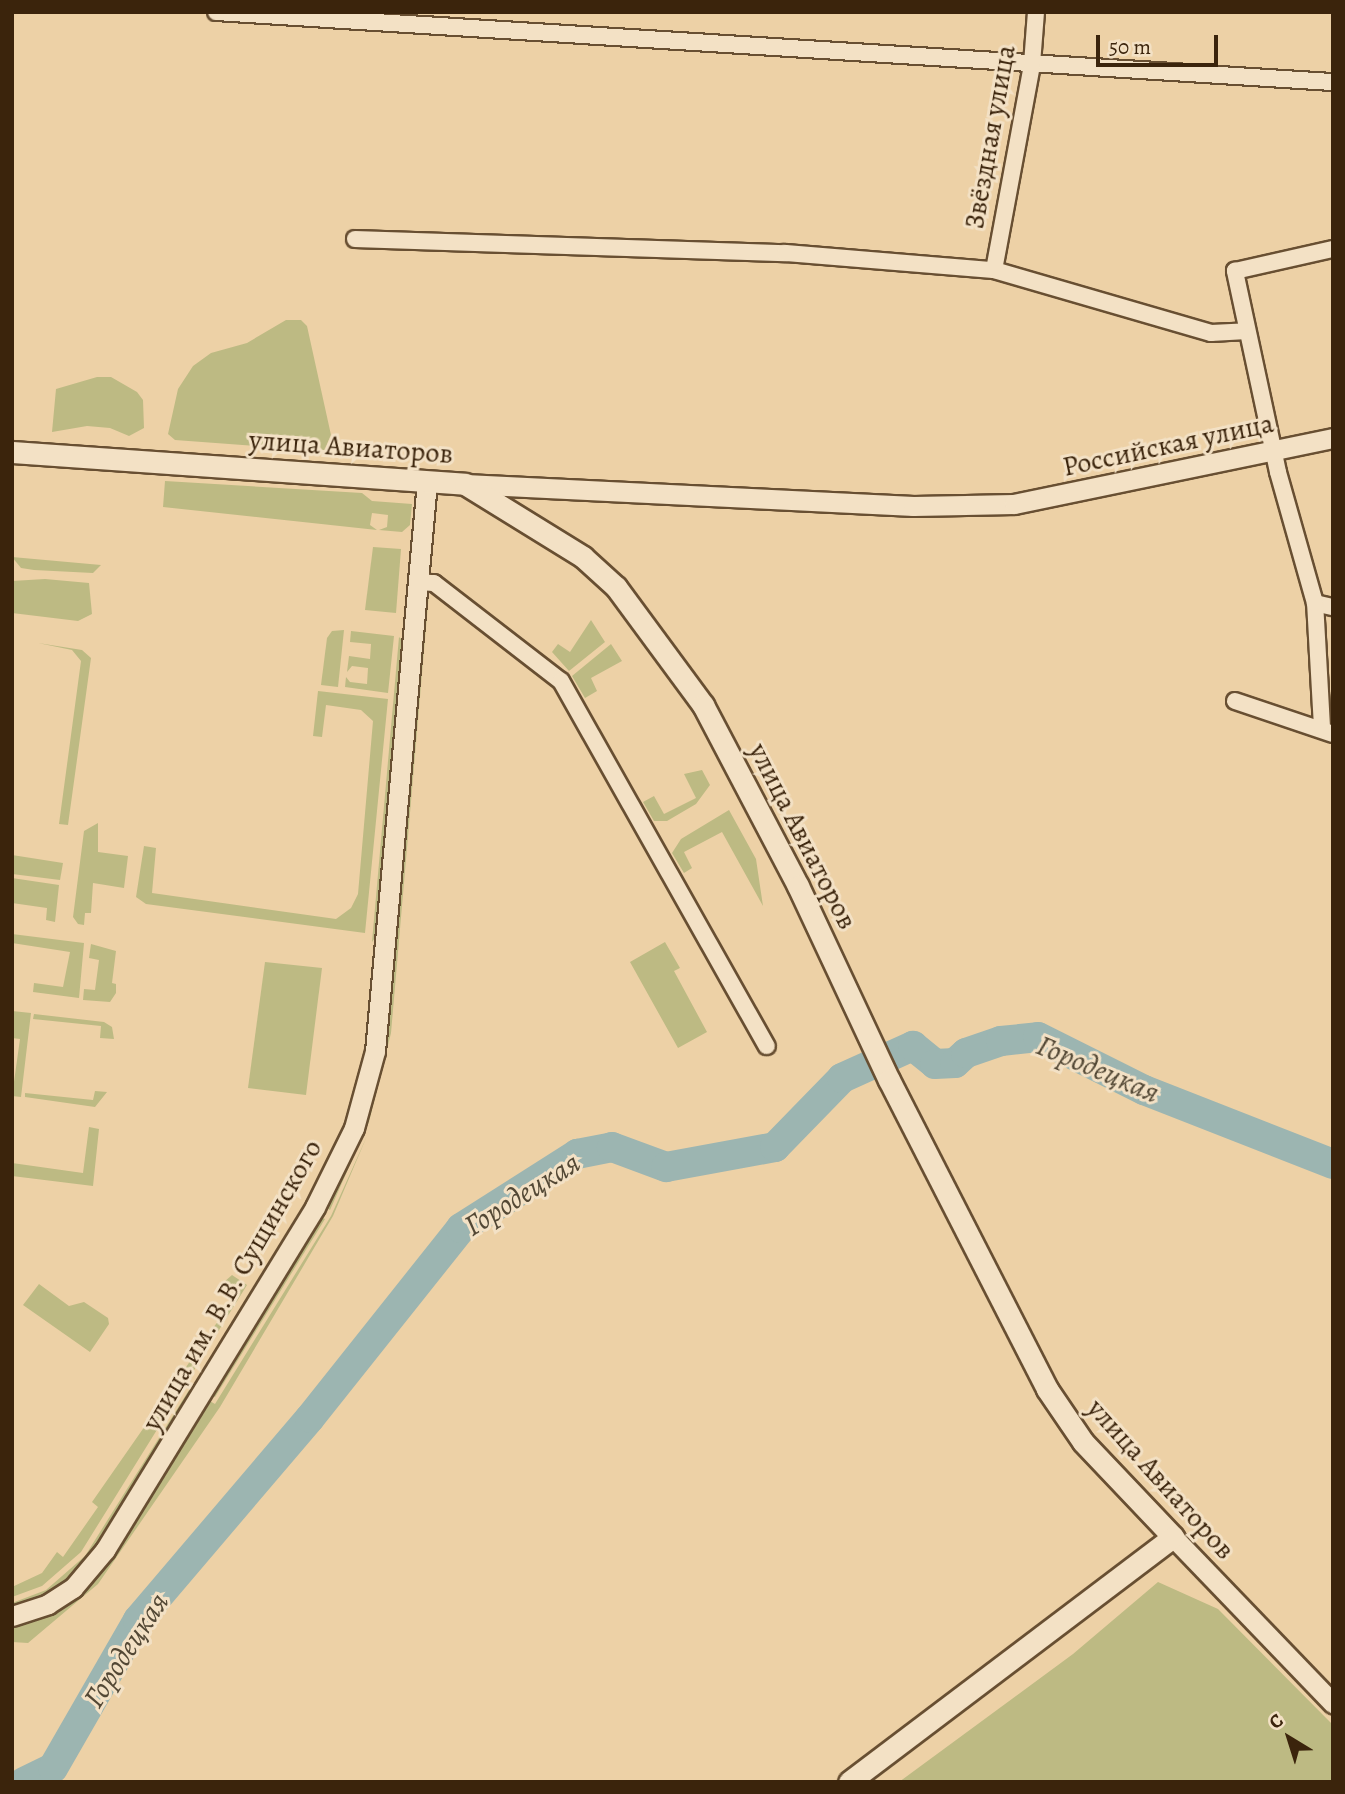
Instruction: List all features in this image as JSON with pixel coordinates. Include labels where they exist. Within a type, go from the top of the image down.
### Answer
[{"type":"main road","name":"улица Авиаторов","points":[[12,452],[465,484],[583,556],[617,587],[656,634],[725,743],[889,1080],[1046,1389],[1083,1442],[1173,1537]]},
{"type":"main road","points":[[849,1782],[1173,1537]]},
{"type":"street","points":[[216,12],[1333,82]]},
{"type":"street","name":"Звёздная улица","points":[[993,270],[1032,64],[1036,12]]},
{"type":"street","points":[[355,239],[785,253],[993,270],[1211,332],[1247,331]]},
{"type":"street","points":[[1235,701],[1327,730],[1315,603],[1273,451],[1235,271],[1333,249]]},
{"type":"street","name":"Российская улица","points":[[465,484],[913,506],[1014,504],[1333,438]]},
{"type":"street","name":"улица им. В.В. Сущинского","points":[[12,1616],[48,1604],[73,1588],[105,1550],[316,1207],[354,1128],[375,1051],[427,482]]},
{"type":"street","points":[[418,582],[434,583],[561,681],[767,1046]]},
{"type":"street","points":[[1315,603],[1333,607]]},
{"type":"street","name":"улица Авиаторов","points":[[1173,1537],[1333,1703]]},
{"type":"shaded area","points":[[286,320],[301,320],[307,326],[331,435],[324,451],[175,440],[168,434],[178,389],[193,366],[211,353],[247,343]]},
{"type":"shaded area","points":[[97,377],[111,377],[137,392],[143,400],[144,428],[129,436],[110,428],[87,426],[52,432],[56,389]]},
{"type":"shaded area","points":[[165,481],[362,493],[372,501],[412,504],[410,525],[402,532],[379,530],[387,527],[388,515],[372,513],[370,525],[377,530],[163,507]]},
{"type":"shaded area","points":[[373,547],[401,549],[396,613],[365,610]]},
{"type":"shaded area","points":[[12,557],[101,565],[93,573],[34,570],[21,568]]},
{"type":"shaded area","points":[[45,579],[89,583],[92,614],[78,621],[12,613],[12,581]]},
{"type":"shaded area","points":[[429,593],[391,1033],[369,1122],[330,1210],[325,1207],[365,1121],[387,1032],[425,597]]},
{"type":"shaded area","points":[[591,620],[605,642],[569,671],[552,652],[558,644],[570,652]]},
{"type":"shaded area","points":[[344,630],[338,687],[321,685],[327,638],[332,631]]},
{"type":"shaded area","points":[[351,631],[394,636],[388,693],[345,687],[346,677],[350,682],[367,684],[368,668],[352,666],[347,672],[349,656],[370,659],[371,644],[350,642]]},
{"type":"shaded area","points":[[399,637],[404,642],[378,934],[372,942]]},
{"type":"shaded area","points":[[38,643],[82,650],[91,658],[68,825],[59,824],[81,661],[72,650]]},
{"type":"shaded area","points":[[611,644],[622,661],[591,678],[597,691],[585,698],[572,676]]},
{"type":"shaded area","points":[[318,691],[388,699],[365,933],[146,904],[136,897],[144,846],[156,848],[152,893],[336,919],[351,908],[358,894],[373,721],[361,710],[326,705],[322,737],[313,736]]},
{"type":"shaded area","points":[[702,770],[710,785],[696,804],[667,821],[654,821],[643,802],[654,796],[664,814],[696,798],[684,774]]},
{"type":"shaded area","points":[[729,810],[756,859],[763,906],[722,832],[684,852],[692,868],[684,873],[672,853],[681,839]]},
{"type":"shaded area","points":[[98,823],[98,852],[128,856],[124,888],[93,883],[91,913],[85,913],[84,925],[78,924],[73,917],[84,831]]},
{"type":"shaded area","points":[[12,855],[63,863],[60,880],[12,874]]},
{"type":"shaded area","points":[[12,878],[59,885],[55,922],[46,920],[47,908],[12,903]]},
{"type":"shaded area","points":[[12,934],[84,943],[79,998],[33,992],[34,983],[63,987],[70,952],[12,943]]},
{"type":"shaded area","points":[[665,942],[680,968],[674,971],[707,1032],[678,1048],[630,962]]},
{"type":"shaded area","points":[[91,944],[116,951],[112,983],[116,984],[116,993],[110,1002],[83,1000],[84,989],[95,990],[99,960],[89,958]]},
{"type":"shaded area","points":[[265,962],[322,968],[306,1095],[248,1088]]},
{"type":"shaded area","points":[[12,1011],[31,1013],[21,1097],[12,1096],[20,1039],[12,1038]]},
{"type":"shaded area","points":[[34,1014],[104,1022],[112,1027],[114,1039],[100,1038],[101,1026],[33,1019]]},
{"type":"shaded area","points":[[95,1091],[107,1092],[95,1107],[25,1097],[25,1093],[93,1100]]},
{"type":"shaded area","points":[[89,1127],[99,1129],[93,1186],[12,1176],[12,1163],[83,1173]]},
{"type":"shaded area","points":[[367,1136],[333,1216],[220,1407],[98,1584],[28,1643],[12,1642],[12,1626],[52,1613],[94,1581],[208,1400],[215,1404],[331,1216]]},
{"type":"shaded area","points":[[320,1217],[325,1219],[215,1397],[211,1395]]},
{"type":"shaded area","points":[[232,1275],[247,1285],[81,1552],[42,1586],[12,1597],[12,1587],[42,1573],[57,1552],[63,1557],[98,1507],[92,1502],[232,1301],[232,1291],[224,1282]]},
{"type":"shaded area","points":[[39,1284],[69,1306],[84,1302],[108,1318],[109,1324],[90,1352],[23,1305]]},
{"type":"shaded area","points":[[189,1390],[194,1393],[81,1567],[47,1594],[12,1608],[12,1603],[46,1590],[85,1556]]},
{"type":"shaded area","points":[[1158,1582],[1218,1609],[1333,1725],[1333,1782],[899,1782],[1073,1654]]},
{"type":"waterway","name":"Городецкая","points":[[24,1782],[53,1768],[138,1620],[310,1418],[461,1228],[577,1154],[612,1147],[666,1167],[775,1147],[842,1078],[913,1046],[935,1064],[955,1063],[966,1053],[1001,1041],[1038,1037],[1144,1090],[1333,1164]]}]
